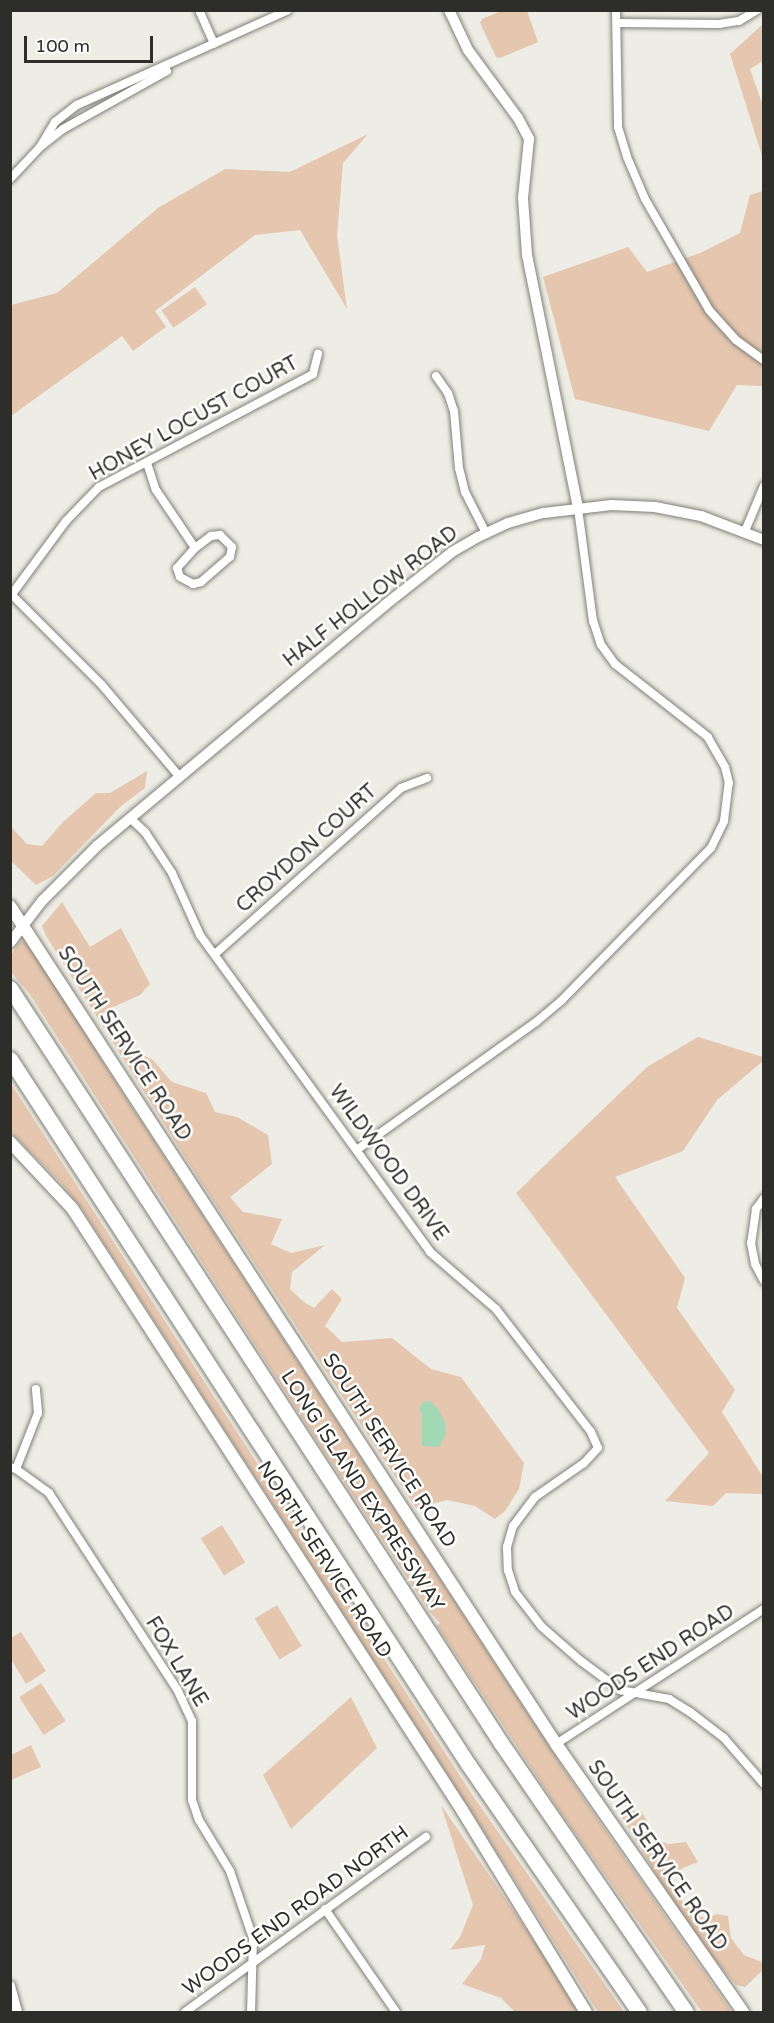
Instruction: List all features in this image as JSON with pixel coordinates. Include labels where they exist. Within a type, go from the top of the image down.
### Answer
[{"type":"highway","name":"LONG ISLAND EXPRESSWAY","points":[[10,988],[501,1743],[686,2013]]},
{"type":"highway","points":[[10,1059],[468,1764],[639,2013]]},
{"type":"main road","name":"SOUTH SERVICE ROAD","points":[[10,906],[24,924],[556,1744],[743,2013]]},
{"type":"main road","name":"NORTH SERVICE ROAD","points":[[10,1142],[72,1208],[462,1810],[586,2013]]},
{"type":"street","points":[[199,10],[214,44]]},
{"type":"street","points":[[40,147],[55,122],[77,105],[288,10]]},
{"type":"street","points":[[358,1149],[536,1022],[635,928],[711,848],[724,821],[728,800],[725,767],[708,737],[615,664],[601,645],[593,621],[578,508],[527,255],[523,198],[529,139],[518,118],[468,50],[449,10]]},
{"type":"street","points":[[616,10],[618,127],[627,157],[645,199],[709,310],[736,340],[764,360]]},
{"type":"street","points":[[617,23],[719,24],[739,21],[757,10]]},
{"type":"street","points":[[10,179],[40,147],[77,120],[214,44]]},
{"type":"street","name":"HONEY LOCUST COURT","points":[[11,594],[84,500],[99,487],[313,374],[318,354]]},
{"type":"street","points":[[436,376],[448,393],[454,411],[459,468],[465,492],[486,533]]},
{"type":"street","points":[[147,463],[156,490],[195,548]]},
{"type":"street","points":[[745,531],[764,486]]},
{"type":"street","name":"HALF HOLLOW ROAD","points":[[11,943],[24,924],[97,846],[452,552],[486,533],[508,523],[544,513],[612,505],[655,507],[701,516],[764,540]]},
{"type":"street","points":[[220,535],[232,547],[230,556],[201,582],[193,584],[180,577],[177,568],[195,548],[212,536],[220,535]]},
{"type":"street","points":[[11,594],[129,714],[180,777]]},
{"type":"street","name":"CROYDON COURT","points":[[215,954],[400,788],[427,778]]},
{"type":"street","name":"WILDWOOD DRIVE","points":[[131,819],[145,831],[172,873],[200,935],[358,1149],[430,1252],[496,1309],[591,1432],[598,1448],[584,1463],[535,1497],[513,1526],[507,1547],[508,1570],[514,1592],[526,1610],[561,1646],[620,1690],[669,1699],[690,1712],[724,1738],[764,1784]]},
{"type":"street","points":[[764,1198],[756,1209],[751,1243],[755,1264],[764,1281]]},
{"type":"street","points":[[13,1468],[38,1413],[36,1389]]},
{"type":"street","name":"FOX LANE","points":[[13,1468],[49,1493],[177,1689],[192,1721],[192,1800],[199,1820],[230,1871],[253,1938],[251,2013]]},
{"type":"street","name":"WOODS END ROAD","points":[[556,1744],[764,1609]]},
{"type":"street","name":"WOODS END ROAD NORTH","points":[[185,2013],[426,1837]]},
{"type":"street","points":[[325,1909],[396,2013]]},
{"type":"street","points":[[10,1986],[17,2013]]},
{"type":"shaded area","points":[[501,11],[527,11],[538,42],[500,58],[496,57],[480,23],[482,19]]},
{"type":"shaded area","points":[[763,24],[763,61],[750,69],[763,106],[763,159],[730,54]]},
{"type":"shaded area","points":[[368,134],[343,163],[337,235],[347,309],[300,230],[255,235],[155,311],[166,327],[133,351],[122,336],[11,416],[11,305],[57,293],[158,208],[225,169],[290,172]]},
{"type":"shaded area","points":[[763,191],[763,386],[737,385],[709,431],[575,399],[543,277],[628,247],[647,272],[700,253],[740,233],[750,195]]},
{"type":"shaded area","points":[[195,287],[207,304],[173,328],[161,311]]},
{"type":"shaded area","points":[[147,771],[145,788],[120,807],[53,876],[36,885],[11,861],[11,827],[27,844],[42,846],[63,822],[96,793],[110,793]]},
{"type":"shaded area","points":[[62,902],[90,947],[121,928],[150,984],[140,995],[111,1008],[110,1021],[125,1046],[153,1060],[172,1082],[206,1093],[215,1112],[237,1117],[268,1135],[272,1164],[230,1197],[243,1212],[282,1219],[271,1244],[291,1253],[325,1245],[292,1272],[290,1289],[314,1308],[332,1289],[342,1299],[325,1326],[342,1342],[392,1338],[431,1369],[461,1377],[524,1463],[519,1489],[505,1511],[495,1519],[475,1506],[447,1500],[416,1508],[197,1176],[46,936],[42,926]]},
{"type":"shaded area","points":[[23,941],[30,945],[119,1087],[581,1795],[732,2012],[702,2012],[561,1813],[437,1626],[440,1623],[430,1612],[309,1429],[29,993],[11,972],[10,957],[19,943]]},
{"type":"shaded area","points":[[698,1037],[763,1057],[763,1061],[717,1100],[683,1151],[615,1177],[685,1278],[677,1308],[735,1390],[722,1412],[763,1477],[763,1494],[726,1493],[713,1506],[665,1501],[709,1453],[516,1193],[647,1067]]},
{"type":"shaded area","points":[[11,1084],[473,1796],[624,2012],[598,2012],[464,1800],[82,1209],[59,1181],[11,1132]]},
{"type":"shaded area","points":[[430,1401],[439,1410],[445,1423],[446,1434],[439,1447],[422,1446],[422,1415],[419,1408],[423,1402]]},
{"type":"shaded area","points":[[222,1525],[245,1562],[224,1576],[201,1538]]},
{"type":"shaded area","points":[[277,1605],[302,1646],[279,1660],[255,1618]]},
{"type":"shaded area","points":[[21,1632],[46,1671],[26,1684],[11,1659],[11,1638]]},
{"type":"shaded area","points":[[41,1683],[66,1721],[44,1735],[19,1697]]},
{"type":"shaded area","points":[[351,1697],[377,1748],[291,1829],[263,1775]]},
{"type":"shaded area","points":[[31,1745],[41,1767],[11,1780],[11,1755]]},
{"type":"shaded area","points":[[441,1805],[583,2012],[515,2012],[501,1998],[462,1984],[481,1959],[485,1945],[450,1950],[460,1937],[473,1905]]},
{"type":"shaded area","points":[[630,1810],[642,1812],[658,1841],[669,1844],[686,1842],[698,1862],[683,1868],[667,1882],[697,1915],[707,1919],[716,1914],[728,1916],[731,1938],[744,1955],[762,1962],[763,1970],[745,1987],[736,1985],[703,1946],[664,1888],[622,1817]]}]
